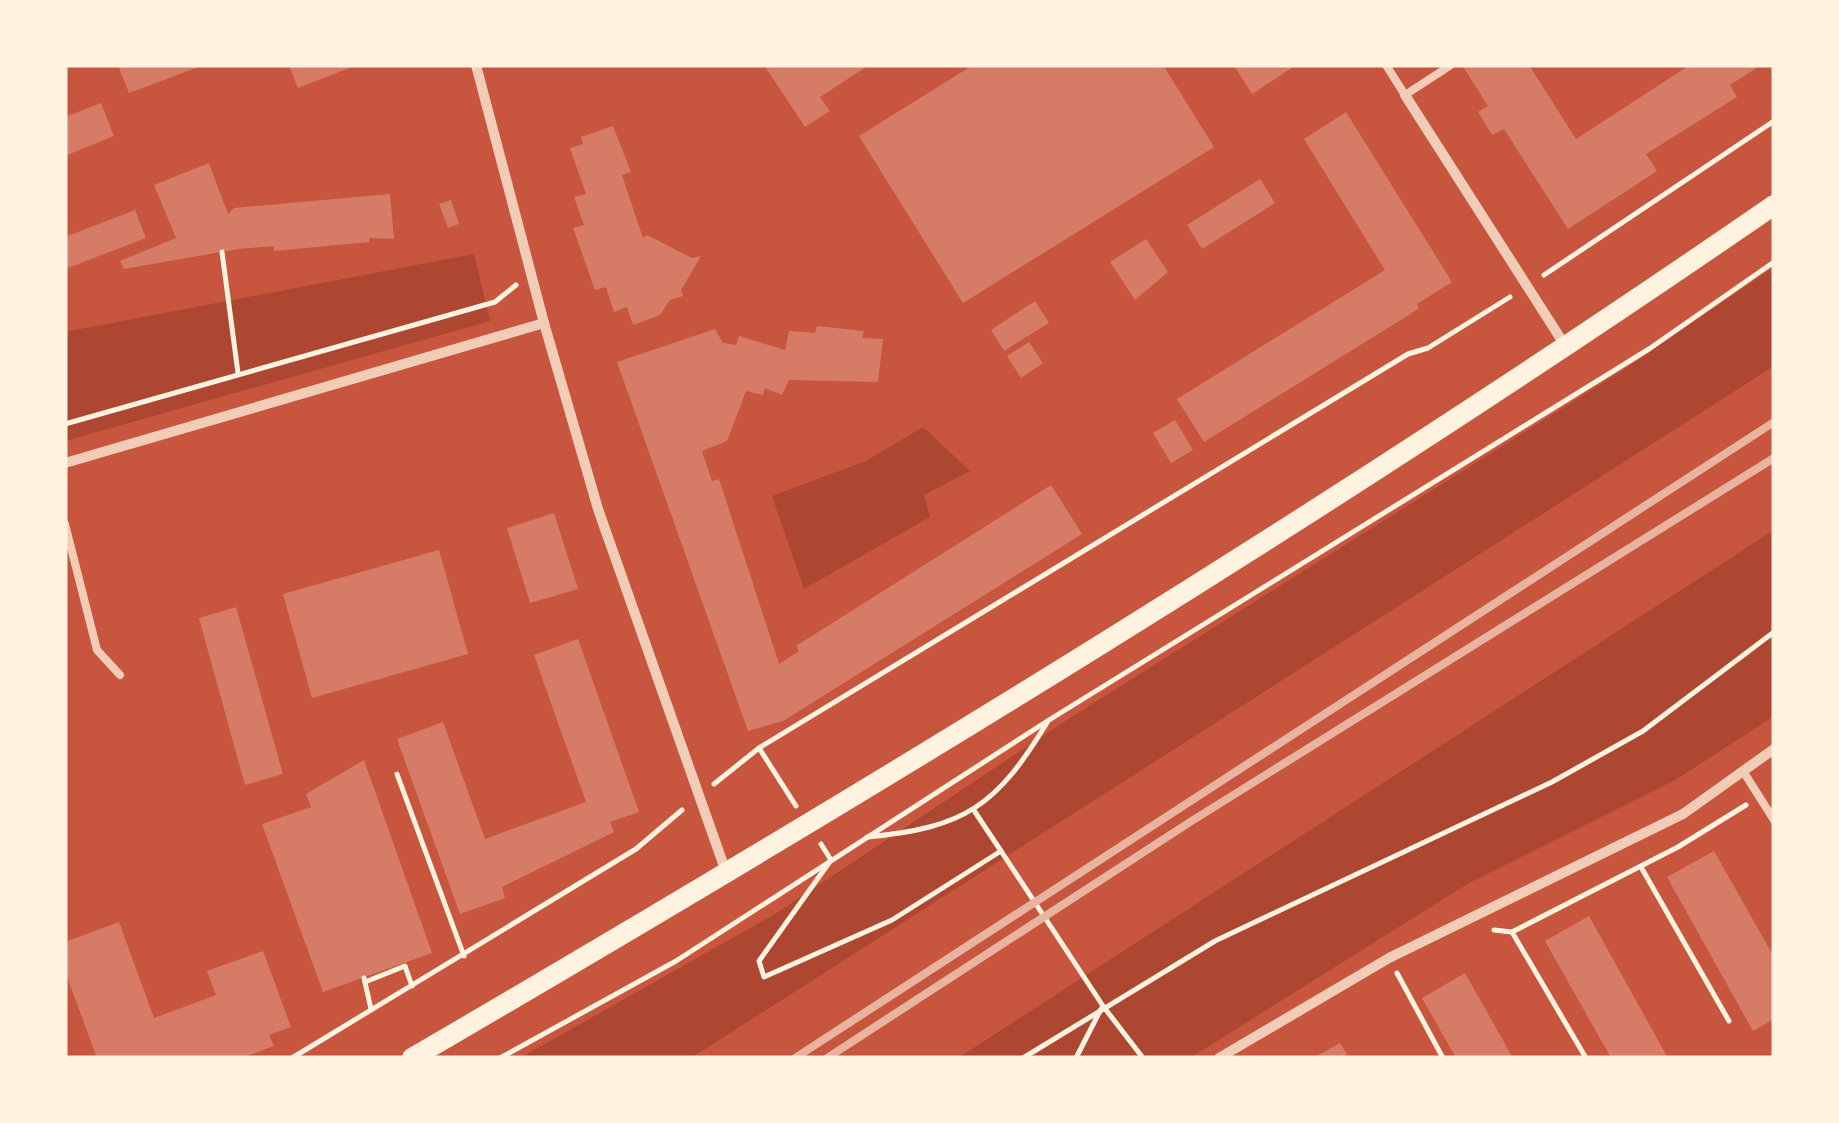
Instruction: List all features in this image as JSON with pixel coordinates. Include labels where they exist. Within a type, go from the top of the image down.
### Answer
[{"type":"main road","points":[[412,1058],[726,872],[1278,535],[1566,348],[1774,205]]},
{"type":"street","points":[[476,65],[530,274],[619,572],[726,872]]},
{"type":"street","points":[[1405,95],[1566,348]]},
{"type":"street","points":[[65,462],[544,323]]},
{"type":"street","points":[[1222,1057],[1389,958],[1684,814],[1774,750]]},
{"type":"lane","points":[[1386,65],[1405,95],[1450,65]]},
{"type":"lane","points":[[65,524],[96,650],[120,675]]},
{"type":"lane","points":[[1743,771],[1774,820]]},
{"type":"path","points":[[292,1058],[636,848],[759,748],[1408,354],[1428,348],[1774,121]]},
{"type":"path","points":[[222,252],[238,373]]},
{"type":"path","points":[[500,1058],[676,961],[1049,720],[1649,350],[1774,262]]},
{"type":"path","points":[[65,424],[495,302],[530,274]]},
{"type":"path","points":[[1022,1058],[1215,941],[1552,782],[1642,732],[1774,632]]},
{"type":"path","points":[[864,838],[921,832],[974,812],[1020,767],[1049,720]]},
{"type":"path","points":[[759,748],[831,860]]},
{"type":"path","points":[[398,774],[464,956]]},
{"type":"path","points":[[1457,927],[1512,932],[1641,866],[1761,796]]},
{"type":"path","points":[[974,812],[1103,1006],[1143,1058]]},
{"type":"path","points":[[831,860],[759,961],[764,977],[892,920],[1003,854]]},
{"type":"path","points":[[1641,866],[1729,1021]]},
{"type":"path","points":[[1512,932],[1586,1058]]},
{"type":"path","points":[[1389,958],[1444,1058]]},
{"type":"path","points":[[372,1010],[364,980],[405,966],[412,986]]},
{"type":"path","points":[[1076,1058],[1103,1006]]},
{"type":"shaded area","points":[[474,254],[490,321],[65,441],[65,332]]},
{"type":"shaded area","points":[[1774,267],[1774,366],[691,1058],[520,1058],[775,914],[1073,716],[1617,374]]},
{"type":"shaded area","points":[[923,427],[970,471],[924,495],[930,517],[804,589],[772,496],[866,461]]},
{"type":"shaded area","points":[[1774,530],[1774,716],[1677,779],[1469,883],[1190,1058],[958,1058]]},
{"type":"building","points":[[118,65],[204,65],[129,93]]},
{"type":"building","points":[[289,65],[357,65],[298,88]]},
{"type":"building","points":[[764,65],[869,65],[820,97],[830,111],[805,127]]},
{"type":"building","points":[[973,65],[1163,65],[1214,147],[963,303],[859,136]]},
{"type":"building","points":[[1234,65],[1296,65],[1252,94]]},
{"type":"building","points":[[1462,65],[1529,65],[1576,139],[1690,65],[1761,65],[1730,85],[1737,97],[1646,154],[1657,171],[1568,229],[1504,129],[1492,135],[1478,112],[1488,106]]},
{"type":"building","points":[[101,103],[114,136],[65,156],[65,117]]},
{"type":"building","points":[[1346,112],[1452,282],[1417,304],[1419,308],[1404,318],[1204,442],[1177,399],[1385,270],[1304,139]]},
{"type":"building","points":[[613,126],[631,172],[622,175],[643,238],[647,235],[692,258],[701,256],[681,290],[683,296],[670,300],[660,315],[633,325],[627,307],[614,312],[606,287],[595,290],[573,228],[584,225],[574,197],[586,194],[570,148],[583,144],[581,137]]},
{"type":"building","points":[[209,163],[228,214],[234,208],[390,194],[394,239],[369,238],[369,242],[274,251],[274,246],[238,249],[124,269],[120,261],[176,238],[154,185]]},
{"type":"building","points":[[1260,179],[1275,203],[1202,249],[1187,225]]},
{"type":"building","points":[[451,200],[459,224],[448,228],[439,204]]},
{"type":"building","points":[[135,210],[146,238],[65,269],[65,237]]},
{"type":"building","points":[[1146,239],[1168,272],[1135,300],[1110,262]]},
{"type":"building","points":[[1035,301],[1049,323],[1004,351],[991,330]]},
{"type":"building","points":[[817,326],[864,331],[862,338],[883,339],[878,382],[789,380],[782,395],[765,388],[763,395],[746,391],[727,441],[702,451],[712,481],[719,479],[779,664],[799,651],[796,646],[1051,485],[1082,534],[783,721],[748,731],[617,362],[715,329],[723,343],[736,345],[739,336],[785,350],[789,331],[815,333]]},
{"type":"building","points":[[1029,342],[1043,363],[1021,378],[1007,356]]},
{"type":"building","points":[[1175,420],[1193,450],[1171,463],[1153,433]]},
{"type":"building","points":[[554,513],[578,589],[530,603],[507,528]]},
{"type":"building","points":[[439,550],[468,654],[312,698],[283,594]]},
{"type":"building","points":[[236,607],[283,774],[245,785],[199,618]]},
{"type":"building","points":[[578,639],[639,812],[610,822],[614,832],[502,887],[505,898],[460,914],[397,739],[443,722],[485,839],[586,802],[534,655]]},
{"type":"building","points":[[364,760],[432,953],[323,992],[262,824],[311,807],[306,794]]},
{"type":"building","points":[[1714,851],[1774,957],[1774,1019],[1753,1031],[1667,877]]},
{"type":"building","points":[[1589,916],[1668,1058],[1611,1058],[1545,941]]},
{"type":"building","points":[[119,922],[154,1018],[216,995],[207,971],[263,951],[291,1027],[269,1035],[274,1046],[242,1058],[97,1058],[65,971],[65,942]]},
{"type":"building","points":[[1465,973],[1513,1058],[1456,1058],[1422,998]]},
{"type":"building","points":[[1340,1043],[1349,1058],[1313,1058]]},
{"type":"railway","points":[[795,1058],[1774,422]]},
{"type":"railway","points":[[827,1058],[1190,822],[1774,458]]}]
